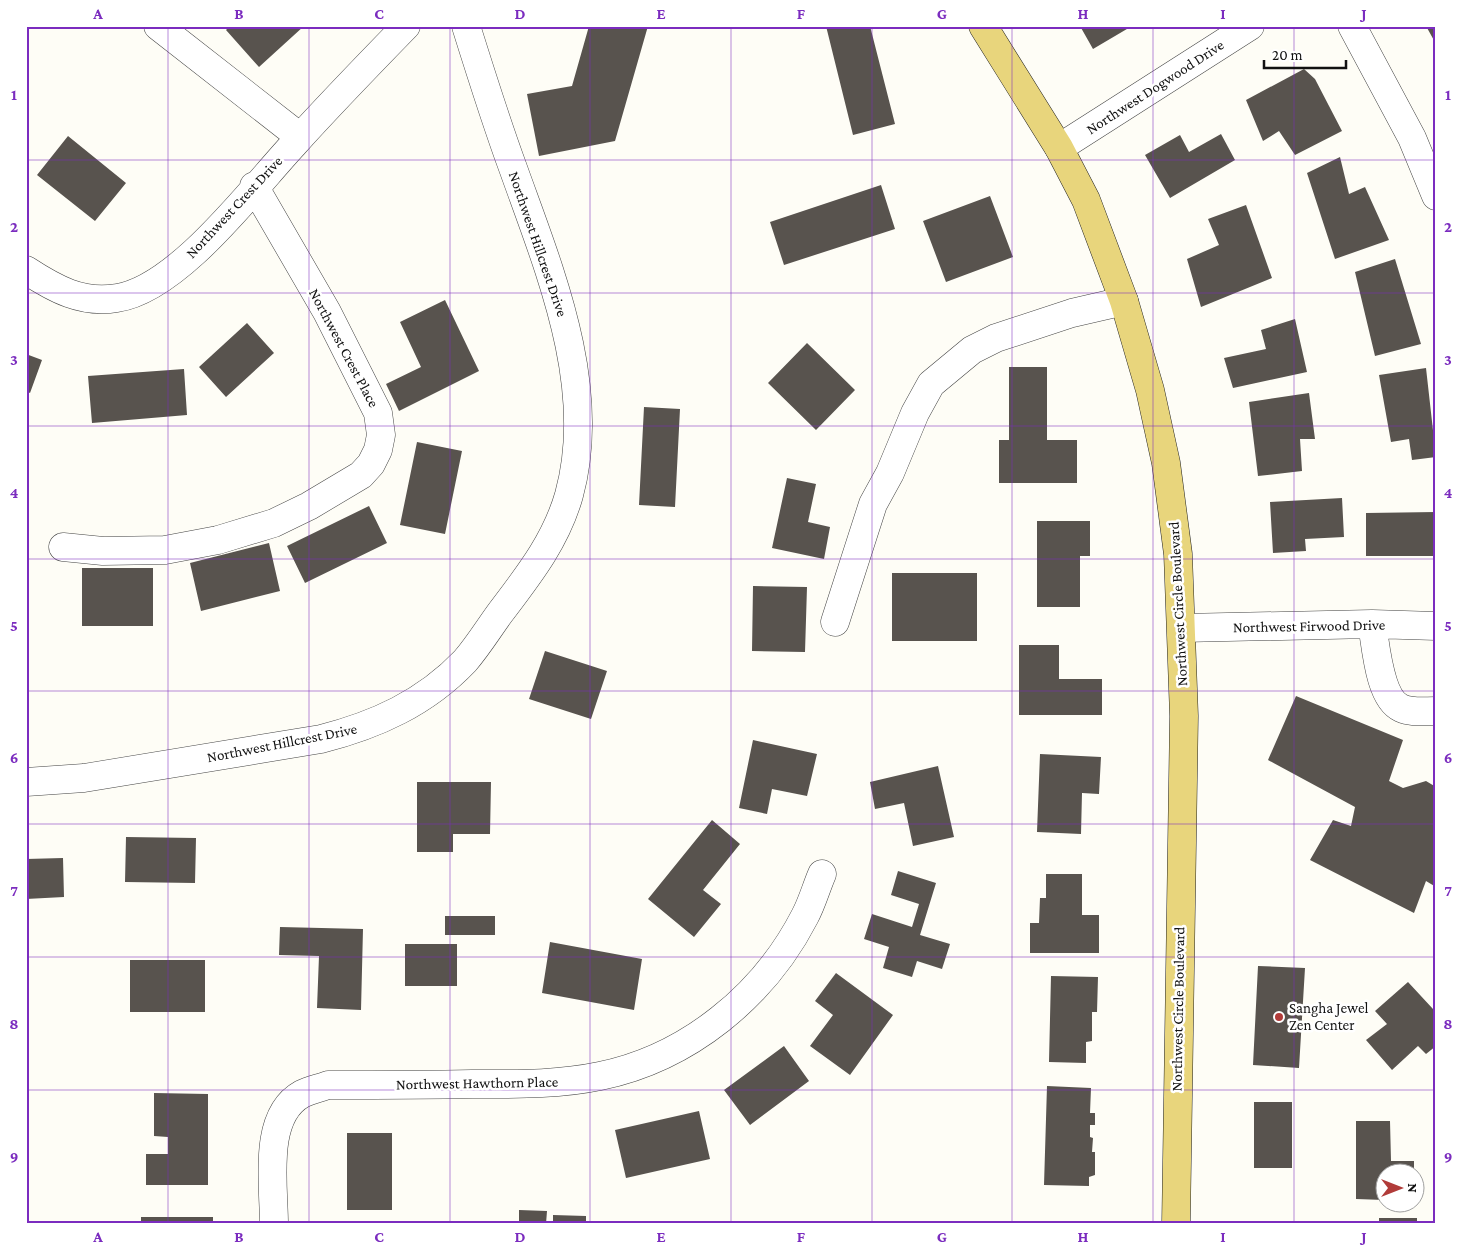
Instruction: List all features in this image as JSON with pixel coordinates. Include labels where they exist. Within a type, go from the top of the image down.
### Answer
[{"type":"main road","name":"Northwest Circle Boulevard","points":[[982,26],[1059,148],[1086,200],[1124,301],[1150,390],[1166,463],[1178,554],[1184,716],[1176,1224]]},
{"type":"street","points":[[158,26],[300,137]]},
{"type":"street","name":"Northwest Crest Drive","points":[[26,270],[52,287],[80,298],[99,300],[119,298],[144,290],[176,268],[215,231],[254,186],[406,26]]},
{"type":"street","name":"Northwest Hillcrest Drive","points":[[26,782],[84,778],[320,739],[359,730],[388,717],[430,692],[465,660],[544,554],[558,526],[569,496],[576,466],[577,422],[575,380],[569,338],[554,281],[511,165],[466,26]]},
{"type":"street","name":"Northwest Dogwood Drive","points":[[1059,148],[1250,26]]},
{"type":"street","points":[[1352,26],[1412,138],[1436,196]]},
{"type":"street","name":"Northwest Crest Place","points":[[63,547],[103,551],[165,550],[218,540],[274,523],[309,506],[361,475],[371,464],[378,450],[381,435],[378,412],[326,312],[254,186]]},
{"type":"street","points":[[836,622],[873,504],[890,473],[915,412],[931,384],[972,350],[996,338],[1072,313],[1124,301]]},
{"type":"street","points":[[1372,624],[1386,692],[1399,707],[1413,712],[1436,712]]},
{"type":"street","name":"Northwest Firwood Drive","points":[[1182,628],[1372,624],[1436,626]]},
{"type":"street","name":"Northwest Hawthorn Place","points":[[274,1224],[273,1144],[275,1129],[286,1108],[302,1095],[328,1085],[550,1084],[601,1076],[675,1050],[715,1024],[739,1003],[777,960],[805,916],[822,874]]},
{"type":"building","points":[[230,26],[304,26],[259,67],[226,30]]},
{"type":"building","points":[[589,26],[648,26],[615,141],[539,156],[527,94],[572,86]]},
{"type":"building","points":[[826,26],[870,26],[895,124],[853,135]]},
{"type":"building","points":[[1080,26],[1132,26],[1093,49]]},
{"type":"building","points":[[1426,26],[1436,26],[1436,44]]},
{"type":"building","points":[[1304,69],[1315,79],[1342,131],[1295,155],[1279,131],[1263,141],[1246,100]]},
{"type":"building","points":[[1221,134],[1235,160],[1170,198],[1145,155],[1180,135],[1189,152]]},
{"type":"building","points":[[68,136],[126,183],[95,221],[37,175]]},
{"type":"building","points":[[1340,157],[1349,194],[1365,187],[1389,240],[1335,259],[1307,173]]},
{"type":"building","points":[[881,185],[895,229],[784,265],[770,222]]},
{"type":"building","points":[[990,196],[1013,257],[946,282],[923,221]]},
{"type":"building","points":[[1246,205],[1272,278],[1201,307],[1187,259],[1219,245],[1208,219]]},
{"type":"building","points":[[1395,259],[1421,344],[1375,356],[1355,272]]},
{"type":"building","points":[[445,300],[479,371],[399,411],[386,384],[421,367],[400,322]]},
{"type":"building","points":[[1295,319],[1307,372],[1233,388],[1224,358],[1266,349],[1261,330]]},
{"type":"building","points":[[247,323],[274,353],[226,397],[199,367]]},
{"type":"building","points":[[807,343],[855,390],[816,430],[768,383]]},
{"type":"building","points":[[26,354],[42,360],[30,393],[26,391]]},
{"type":"building","points":[[1009,367],[1047,367],[1047,440],[1077,440],[1077,483],[999,483],[999,440],[1009,440]]},
{"type":"building","points":[[1426,368],[1436,457],[1412,460],[1409,439],[1391,442],[1379,375]]},
{"type":"building","points":[[184,369],[187,415],[92,423],[88,376]]},
{"type":"building","points":[[1309,393],[1315,439],[1300,439],[1302,471],[1258,476],[1249,402]]},
{"type":"building","points":[[644,407],[680,409],[675,507],[639,505]]},
{"type":"building","points":[[417,442],[462,451],[445,534],[400,525]]},
{"type":"building","points":[[787,478],[816,484],[808,522],[830,527],[824,559],[772,548]]},
{"type":"building","points":[[1342,498],[1344,537],[1305,539],[1306,551],[1273,553],[1270,502]]},
{"type":"building","points":[[369,506],[387,543],[305,583],[287,546]]},
{"type":"building","points":[[1436,512],[1436,556],[1366,556],[1366,513]]},
{"type":"building","points":[[1037,521],[1090,521],[1090,556],[1080,556],[1080,607],[1037,607]]},
{"type":"building","points":[[269,543],[280,591],[201,611],[190,563]]},
{"type":"building","points":[[82,568],[153,568],[153,626],[82,626]]},
{"type":"building","points":[[892,573],[977,573],[977,641],[892,641]]},
{"type":"building","points":[[753,586],[807,587],[805,652],[752,651]]},
{"type":"building","points":[[1019,645],[1059,645],[1059,679],[1102,679],[1102,715],[1019,715]]},
{"type":"building","points":[[545,651],[607,671],[591,719],[529,699]]},
{"type":"building","points":[[1296,696],[1403,740],[1389,781],[1403,788],[1426,781],[1436,787],[1436,887],[1426,881],[1414,913],[1310,860],[1333,820],[1351,826],[1355,807],[1268,760]]},
{"type":"building","points":[[753,740],[817,754],[807,796],[772,789],[767,814],[739,808]]},
{"type":"building","points":[[1040,754],[1101,757],[1099,794],[1082,793],[1081,834],[1037,832]]},
{"type":"building","points":[[938,766],[954,837],[913,846],[904,803],[875,809],[870,782]]},
{"type":"building","points":[[417,782],[491,782],[490,834],[453,834],[453,852],[417,852]]},
{"type":"building","points":[[712,820],[740,844],[703,890],[721,904],[694,937],[648,899]]},
{"type":"building","points":[[126,837],[196,838],[195,883],[125,882]]},
{"type":"building","points":[[63,858],[64,897],[26,899],[26,859]]},
{"type":"building","points":[[898,871],[936,883],[920,935],[950,944],[942,969],[917,961],[912,977],[883,968],[889,947],[864,939],[872,914],[912,927],[919,904],[891,895]]},
{"type":"building","points":[[1046,874],[1082,874],[1082,915],[1099,915],[1099,953],[1030,953],[1030,923],[1039,923],[1040,898],[1046,898]]},
{"type":"building","points":[[445,916],[495,916],[495,935],[445,935]]},
{"type":"building","points":[[280,927],[363,929],[361,1010],[317,1008],[319,956],[279,955]]},
{"type":"building","points":[[550,942],[642,959],[634,1010],[542,993]]},
{"type":"building","points":[[405,944],[457,944],[457,986],[405,986]]},
{"type":"building","points":[[130,960],[205,960],[205,1012],[130,1012]]},
{"type":"building","name":"Sangha Jewel Zen Center","points":[[1258,966],[1305,968],[1299,1068],[1253,1065]]},
{"type":"building","points":[[836,973],[893,1015],[850,1075],[810,1046],[833,1015],[815,1001]]},
{"type":"building","points":[[1051,976],[1098,977],[1097,1012],[1092,1012],[1092,1041],[1086,1042],[1086,1063],[1049,1062]]},
{"type":"building","points":[[1408,982],[1433,1009],[1436,1007],[1436,1046],[1426,1054],[1418,1046],[1392,1070],[1366,1040],[1387,1024],[1375,1011]]},
{"type":"building","points":[[784,1046],[809,1081],[750,1125],[724,1090]]},
{"type":"building","points":[[1047,1086],[1091,1088],[1090,1113],[1095,1113],[1095,1125],[1090,1125],[1090,1137],[1093,1138],[1092,1152],[1095,1152],[1095,1175],[1089,1177],[1089,1186],[1044,1185]]},
{"type":"building","points":[[154,1093],[208,1094],[208,1185],[146,1185],[146,1154],[168,1154],[168,1137],[154,1136]]},
{"type":"building","points":[[1254,1102],[1292,1102],[1292,1168],[1254,1168]]},
{"type":"building","points":[[699,1111],[710,1159],[626,1178],[615,1130]]},
{"type":"building","points":[[1356,1121],[1390,1121],[1391,1161],[1414,1162],[1374,1162],[1374,1200],[1356,1199]]},
{"type":"building","points":[[347,1133],[392,1133],[392,1210],[347,1210]]},
{"type":"building","points":[[519,1210],[547,1211],[546,1224],[519,1224]]},
{"type":"building","points":[[553,1215],[586,1216],[586,1224],[553,1224]]},
{"type":"building","points":[[141,1217],[213,1217],[213,1224],[141,1224]]},
{"type":"building","points":[[1379,1218],[1417,1218],[1417,1224],[1379,1224]]},
{"type":"place","name":"Sangha Jewel Zen Center","points":[[1279,1017]]}]
